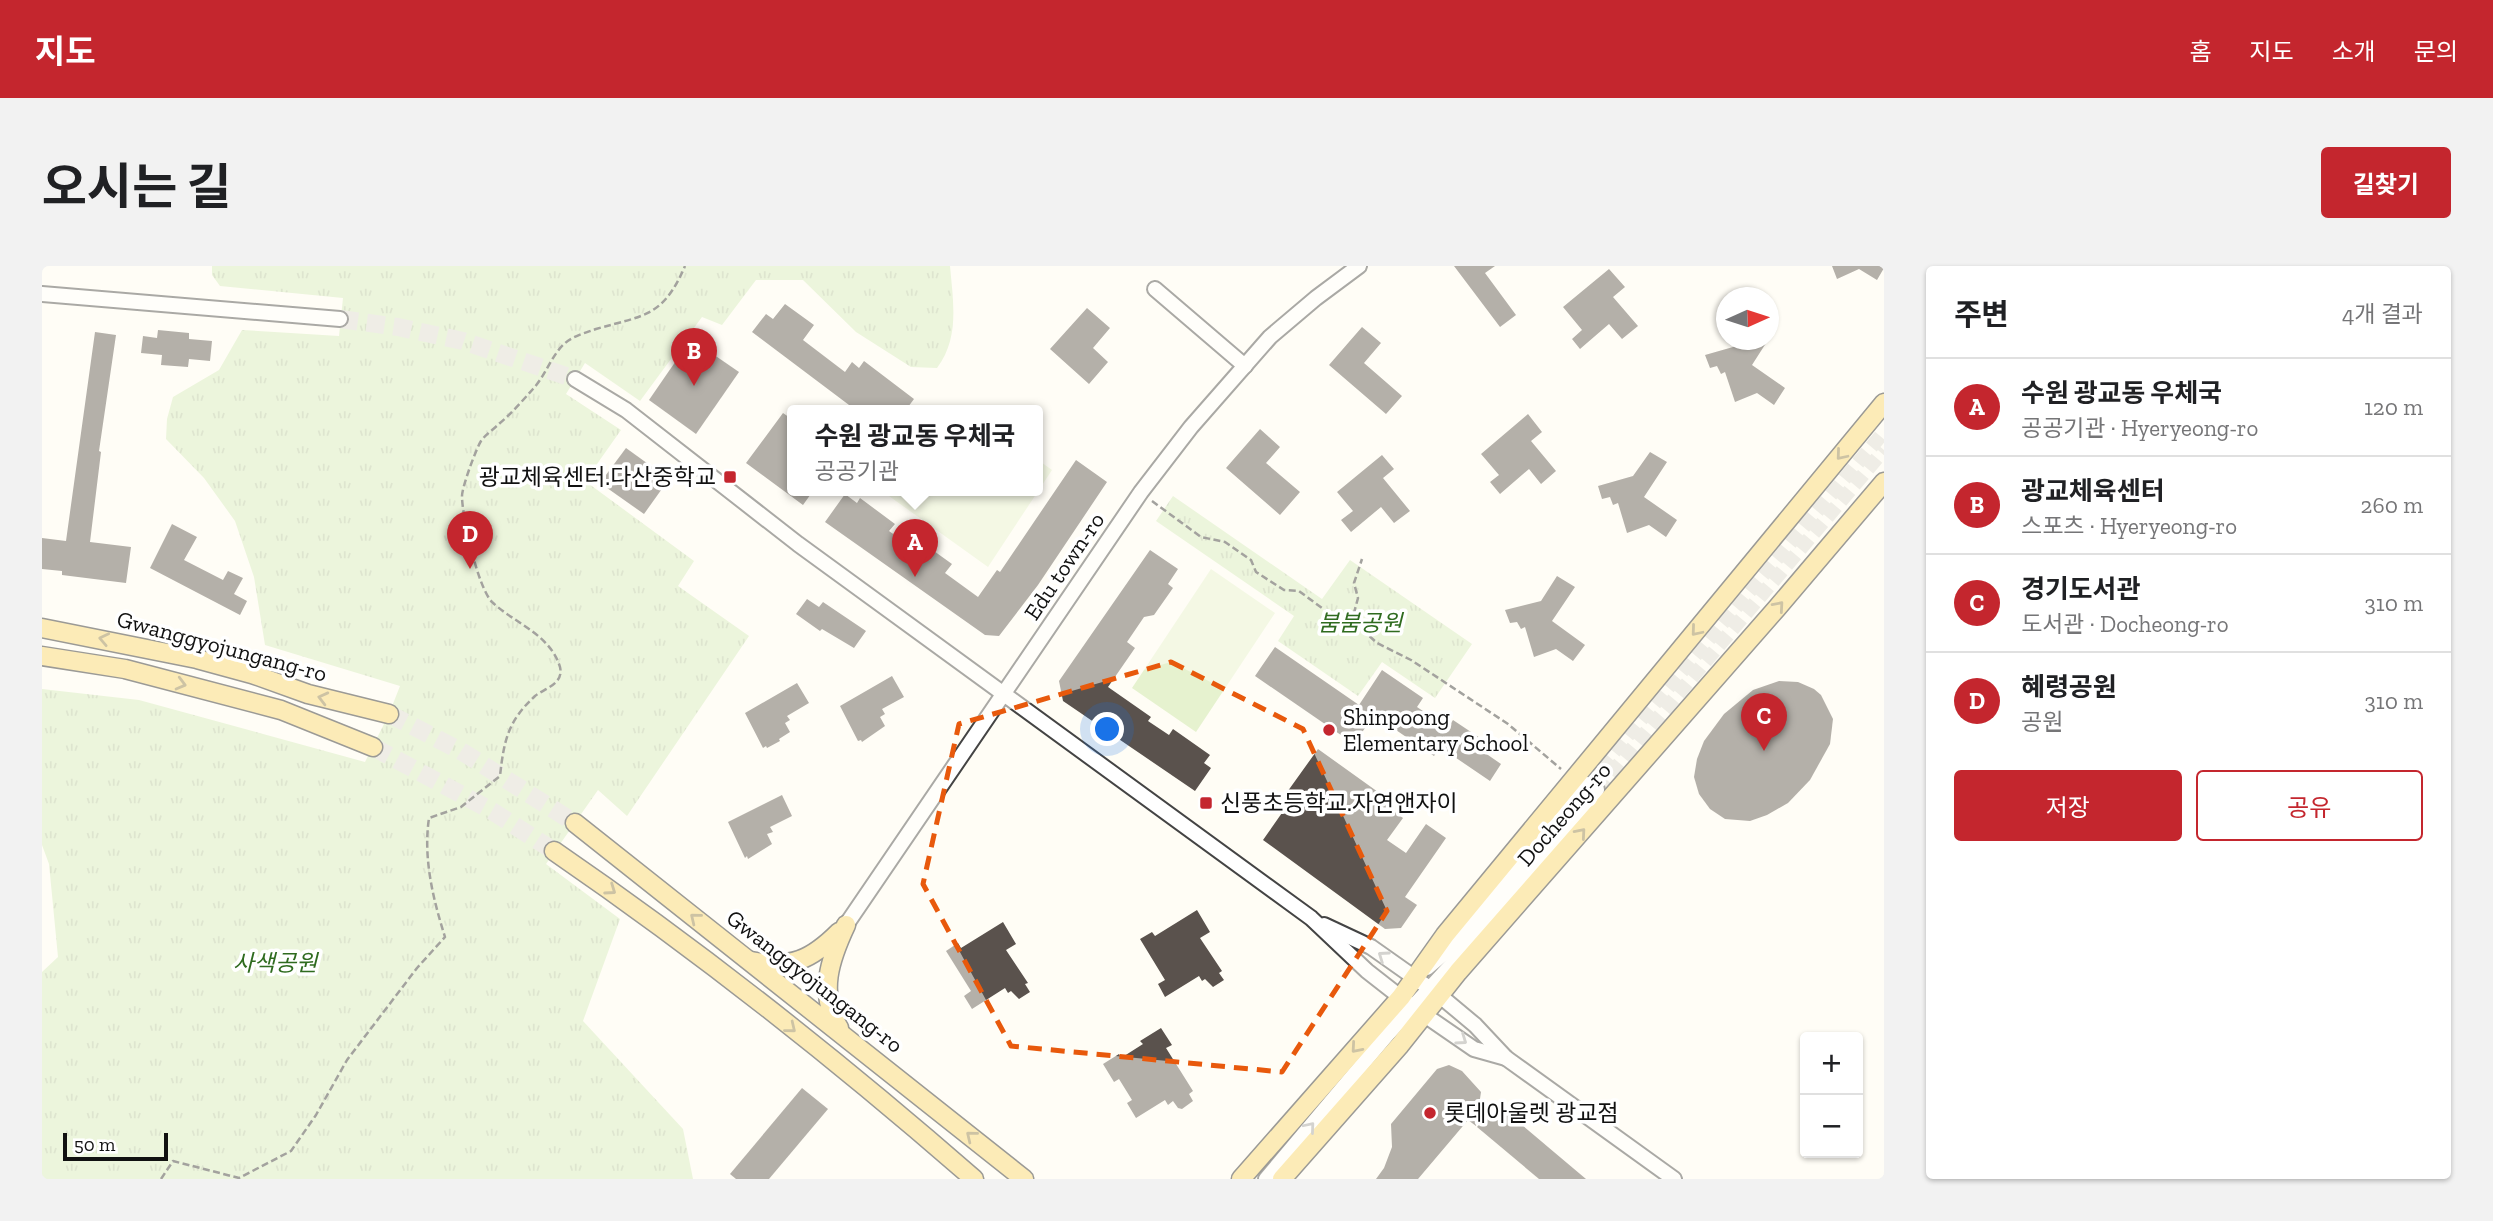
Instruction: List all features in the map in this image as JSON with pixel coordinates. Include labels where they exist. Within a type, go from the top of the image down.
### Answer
[{"type":"main road","name":"Docheong-ro","points":[[1282,1179],[1399,1045],[1412,1006],[1415,978],[1445,935],[1884,403]]},
{"type":"main road","name":"Docheong-ro","points":[[1412,1006],[1435,992],[1777,608],[1884,482]]},
{"type":"main road","name":"Gwanggyojungang-ro","points":[[42,628],[197,659],[252,674],[308,694],[389,714]]},
{"type":"main road","name":"Gwanggyojungang-ro","points":[[42,656],[125,669],[281,710],[373,747]]},
{"type":"main road","name":"Gwanggyojungang-ro","points":[[575,823],[1024,1179]]},
{"type":"main road","points":[[554,851],[658,923],[741,987],[883,1099],[974,1179]]},
{"type":"main road","points":[[748,961],[773,965],[802,960],[822,949],[846,925]]},
{"type":"main road","points":[[844,1035],[831,1013],[828,985],[831,958],[846,925]]},
{"type":"main road","points":[[1241,1179],[1412,1006]]},
{"type":"street","name":"Edu town-ro","points":[[846,925],[1141,492],[1191,427],[1270,337],[1359,266]]},
{"type":"street","points":[[1155,289],[1245,366]]},
{"type":"street","points":[[42,294],[340,319]]},
{"type":"street","points":[[575,379],[626,410],[798,544],[1311,918],[1367,971],[1412,1006],[1474,1049],[1506,1058]]},
{"type":"street","points":[[1415,978],[1454,945],[1592,787],[1435,992]]},
{"type":"street","points":[[1311,918],[1371,947],[1435,992],[1475,1026],[1506,1058],[1674,1179]]},
{"type":"street","points":[[1266,1179],[1412,1006]]},
{"type":"path","points":[[160,1179],[173,1161],[239,1178],[291,1151],[316,1115],[347,1060],[417,968],[445,937],[436,908],[425,841],[429,818],[461,807],[500,776],[506,740],[513,719],[538,694],[551,688],[561,668],[550,648],[535,632],[489,600],[471,552],[462,494],[480,442],[535,387],[563,346],[579,334],[640,318],[662,304],[675,289],[685,266]]},
{"type":"path","points":[[1141,492],[1201,537],[1225,542],[1251,560],[1256,572],[1284,590],[1299,591],[1330,614],[1366,632],[1377,643],[1411,660],[1508,724],[1562,769]]},
{"type":"path","points":[[1351,624],[1358,598],[1354,583],[1362,559]]},
{"type":"highlighted area","points":[[1171,662],[1303,729],[1387,911],[1282,1072],[1011,1046],[923,884],[959,724]]},
{"type":"green space","name":"사색공원","points":[[212,266],[950,266],[952,332],[937,368],[911,367],[856,332],[803,280],[756,280],[722,325],[702,317],[640,401],[585,363],[566,394],[621,430],[585,481],[694,561],[678,586],[749,636],[627,816],[598,790],[546,864],[620,919],[583,1021],[683,1129],[693,1179],[42,1179],[42,972],[58,957],[49,864],[42,845],[42,689],[139,700],[365,762],[400,686],[265,645],[254,577],[235,521],[204,478],[166,439],[167,419],[173,397],[219,370],[242,330],[339,336],[343,298],[220,286],[212,275]]},
{"type":"green space","points":[[1043,464],[1052,470],[1043,484]]},
{"type":"green space","points":[[889,496],[1035,496],[988,567]]},
{"type":"green space","name":"붐붐공원","points":[[1173,496],[1322,599],[1350,560],[1472,644],[1435,698],[1382,662],[1358,696],[1278,641],[1294,616],[1156,521]]},
{"type":"green space","points":[[1211,569],[1275,613],[1196,732],[1132,688]]},
{"type":"building","points":[[1454,266],[1495,266],[1485,273],[1516,315],[1500,327]]},
{"type":"building","points":[[1832,266],[1884,268],[1877,280],[1859,269],[1837,279]]},
{"type":"building","points":[[1609,269],[1625,287],[1613,297],[1638,326],[1622,339],[1609,324],[1580,349],[1572,339],[1582,330],[1563,307]]},
{"type":"building","points":[[785,304],[814,325],[803,340],[845,372],[852,362],[859,368],[864,361],[914,399],[910,405],[849,405],[752,332],[766,314],[773,319]]},
{"type":"building","points":[[1087,308],[1110,328],[1093,348],[1108,362],[1089,384],[1050,349]]},
{"type":"building","points":[[1362,327],[1381,343],[1364,363],[1402,396],[1386,414],[1329,365]]},
{"type":"building","points":[[158,330],[189,333],[189,339],[212,341],[210,361],[189,359],[188,367],[161,365],[162,355],[141,353],[143,336],[157,338]]},
{"type":"building","points":[[95,332],[116,335],[99,451],[90,542],[131,547],[126,583],[62,575],[62,571],[42,569],[42,538],[66,541]]},
{"type":"building","points":[[691,339],[739,372],[696,434],[649,400]]},
{"type":"building","points":[[1722,350],[1762,350],[1752,365],[1785,388],[1774,405],[1757,393],[1735,402],[1725,372],[1721,374],[1717,366],[1710,368],[1705,355]]},
{"type":"building","points":[[783,413],[787,416],[787,493],[746,463]]},
{"type":"building","points":[[1528,414],[1542,432],[1531,441],[1556,471],[1541,484],[1529,469],[1500,494],[1490,482],[1499,475],[1481,454]]},
{"type":"building","points":[[1260,429],[1280,447],[1266,463],[1300,492],[1280,515],[1226,468]]},
{"type":"building","points":[[626,448],[669,479],[644,514],[600,483]]},
{"type":"building","points":[[1650,452],[1667,462],[1644,497],[1677,520],[1666,537],[1649,525],[1627,533],[1618,503],[1613,505],[1610,497],[1602,499],[1598,486],[1633,476]]},
{"type":"building","points":[[1382,455],[1394,469],[1383,478],[1410,511],[1394,523],[1381,507],[1351,532],[1341,520],[1353,511],[1337,492]]},
{"type":"building","points":[[1076,460],[1107,482],[1038,585],[999,636],[985,635],[825,522],[844,496],[857,503],[860,498],[895,524],[889,531],[914,549],[920,541],[952,564],[945,573],[978,597],[997,570],[1000,572]]},
{"type":"building","points":[[791,496],[809,496],[803,505]]},
{"type":"building","points":[[172,524],[197,537],[184,560],[223,580],[228,571],[243,578],[234,594],[247,601],[240,615],[150,568]]},
{"type":"building","points":[[1150,550],[1178,569],[1168,584],[1173,588],[1154,615],[1144,617],[1127,642],[1135,648],[1108,687],[1151,717],[1148,721],[1169,735],[1173,729],[1210,755],[1204,763],[1211,768],[1195,791],[1063,701],[1059,681]]},
{"type":"building","points":[[1557,576],[1575,587],[1552,621],[1585,645],[1573,661],[1556,649],[1534,657],[1525,627],[1521,629],[1517,622],[1510,623],[1505,610],[1541,601]]},
{"type":"building","points":[[807,599],[819,607],[823,602],[866,631],[854,648],[822,629],[820,631],[796,614]]},
{"type":"building","points":[[1275,647],[1359,705],[1382,670],[1423,698],[1417,707],[1448,728],[1453,720],[1480,738],[1475,746],[1501,764],[1490,781],[1440,747],[1434,756],[1374,715],[1354,744],[1255,676]]},
{"type":"building","points":[[892,676],[904,697],[882,709],[885,714],[880,717],[885,726],[862,742],[858,741],[840,706]]},
{"type":"building","points":[[1779,681],[1798,682],[1821,695],[1833,719],[1830,744],[1810,780],[1788,803],[1750,821],[1725,819],[1710,809],[1699,794],[1694,777],[1704,741],[1724,714],[1753,690]]},
{"type":"building","points":[[797,683],[809,703],[787,716],[790,720],[785,723],[790,732],[779,739],[780,741],[763,748],[745,713]]},
{"type":"building","points":[[1318,749],[1385,797],[1381,802],[1403,818],[1387,840],[1406,853],[1426,824],[1446,838],[1405,897],[1417,905],[1401,928],[1385,929],[1263,840],[1291,800],[1285,795]]},
{"type":"building","points":[[782,795],[792,816],[770,827],[773,832],[767,834],[772,844],[748,859],[747,856],[745,858],[728,822]]},
{"type":"building","points":[[1197,910],[1210,932],[1200,938],[1222,971],[1219,973],[1224,980],[1213,987],[1199,976],[1165,997],[1158,984],[1165,980],[1140,939],[1152,932],[1155,936]]},
{"type":"building","points":[[1003,922],[1016,944],[1006,950],[1028,983],[1025,984],[1030,992],[1019,999],[1005,988],[972,1009],[964,996],[971,991],[946,951],[958,943],[961,948]]},
{"type":"building","points":[[1161,1028],[1172,1045],[1166,1048],[1193,1091],[1189,1094],[1193,1101],[1182,1109],[1173,1101],[1168,1105],[1165,1100],[1136,1118],[1127,1103],[1132,1100],[1119,1079],[1114,1082],[1103,1064],[1119,1054],[1121,1058],[1143,1044],[1140,1041]]},
{"type":"building","points":[[1449,1065],[1462,1071],[1481,1092],[1476,1126],[1468,1120],[1418,1179],[1376,1179],[1384,1168],[1392,1147],[1391,1124],[1437,1069]]},
{"type":"building","points":[[802,1088],[828,1109],[769,1179],[736,1179],[730,1174]]},
{"type":"building","points":[[1496,1103],[1586,1179],[1539,1179],[1477,1127]]},
{"type":"tunnel","points":[[340,319],[398,327],[463,341],[575,379]]},
{"type":"tunnel","points":[[1587,784],[1884,432]]},
{"type":"tunnel","points":[[1597,790],[1884,450]]},
{"type":"tunnel","points":[[389,714],[461,751],[575,823]]},
{"type":"tunnel","points":[[373,747],[492,811],[554,851]]},
{"type":"place","name":"광교체육센터","points":[[694,386]]},
{"type":"place","name":"광교체육센터.다산중학교","points":[[730,477]]},
{"type":"place","name":"혜령공원","points":[[470,569]]},
{"type":"place","name":"수원 광교동 우체국","points":[[915,577]]},
{"type":"place","name":"Shinpoong Elementary School","points":[[1329,730]]},
{"type":"place","name":"경기도서관","points":[[1764,751]]},
{"type":"place","name":"신풍초등학교.자연앤자이","points":[[1206,803]]},
{"type":"place","name":"롯데아울렛 광교점","points":[[1430,1113]]}]
